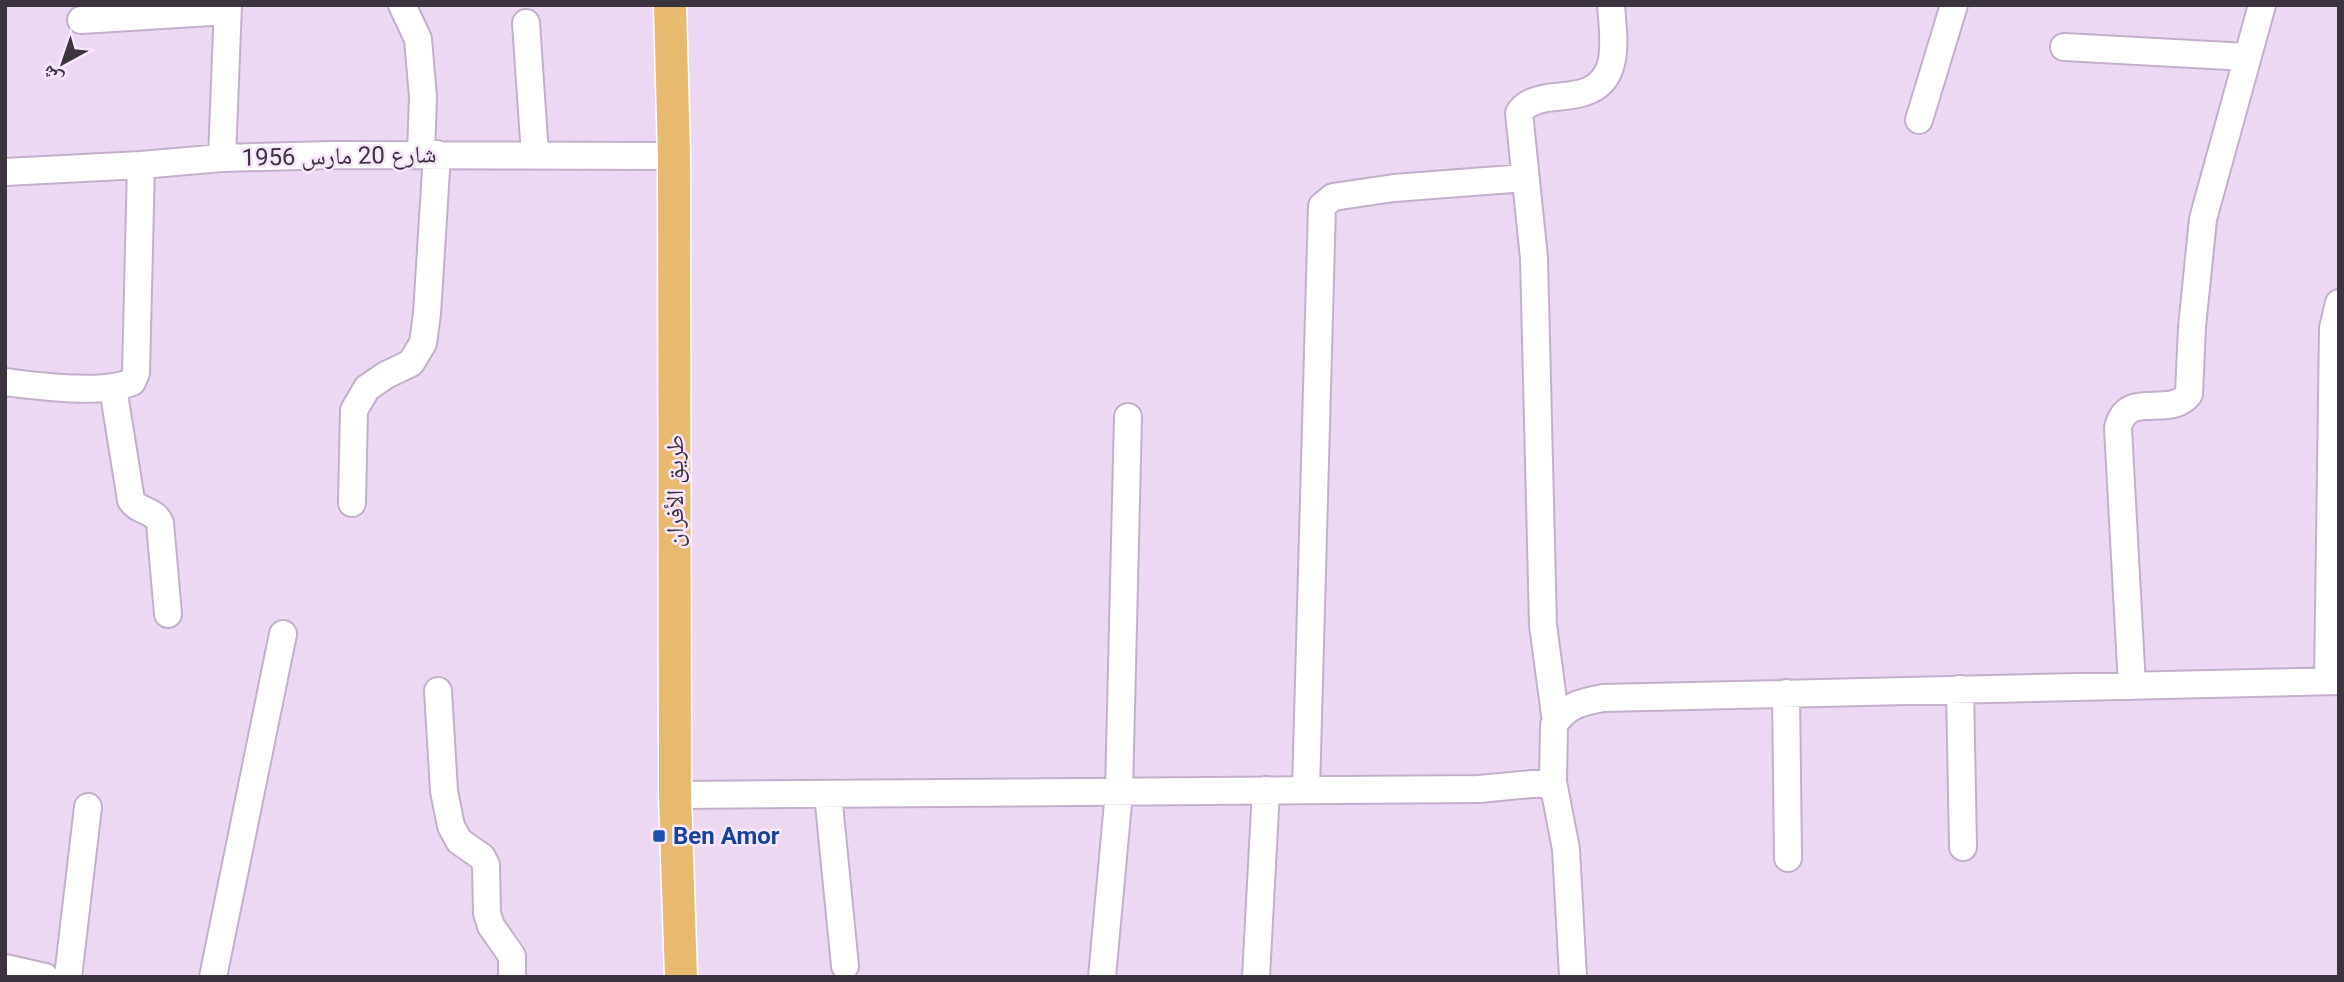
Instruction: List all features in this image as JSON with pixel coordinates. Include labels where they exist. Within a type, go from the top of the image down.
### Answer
[{"type":"main road","name":"طريق الأفران","points":[[670,5],[674,156],[676,795],[681,977]]},
{"type":"street","points":[[352,503],[354,410],[367,388],[411,363],[423,343],[427,314],[429,154],[418,38],[402,5]]},
{"type":"street","points":[[1573,977],[1566,849],[1553,782],[1553,735],[1556,722],[1543,625],[1534,258],[1520,113],[1523,107],[1537,100],[1587,92],[1601,83],[1609,71],[1614,47],[1611,5]]},
{"type":"street","points":[[1919,120],[1954,5]]},
{"type":"street","points":[[2132,686],[2118,428],[2120,418],[2128,410],[2138,406],[2180,403],[2189,394],[2192,327],[2203,219],[2262,5]]},
{"type":"street","points":[[81,20],[228,8],[222,158]]},
{"type":"street","points":[[526,23],[535,155]]},
{"type":"street","points":[[2064,47],[2247,57]]},
{"type":"street","name":"شارع 20 مارس 1956","points":[[5,172],[222,158],[429,154],[674,156]]},
{"type":"street","points":[[5,382],[113,388],[132,382],[136,373],[141,165]]},
{"type":"street","points":[[1306,790],[1322,206],[1333,197],[1394,188],[1525,178]]},
{"type":"street","points":[[1556,722],[1567,709],[1578,703],[1603,698],[2333,681],[2333,328],[2339,303]]},
{"type":"street","points":[[113,388],[131,500],[134,505],[158,517],[160,523],[168,614]]},
{"type":"street","points":[[1102,977],[1119,792],[1128,417]]},
{"type":"street","points":[[213,977],[283,634]]},
{"type":"street","points":[[1960,690],[1963,847]]},
{"type":"street","points":[[438,691],[443,779],[451,826],[459,842],[482,857],[486,865],[487,913],[491,926],[512,956],[512,977]]},
{"type":"street","points":[[1786,693],[1787,858]]},
{"type":"street","points":[[676,795],[1479,789],[1553,782]]},
{"type":"street","points":[[1256,977],[1266,790]]},
{"type":"street","points":[[828,794],[845,967]]},
{"type":"street","points":[[68,977],[88,807]]},
{"type":"street","points":[[5,968],[45,977]]},
{"type":"place","name":"Ben Amor","points":[[659,836]]}]
